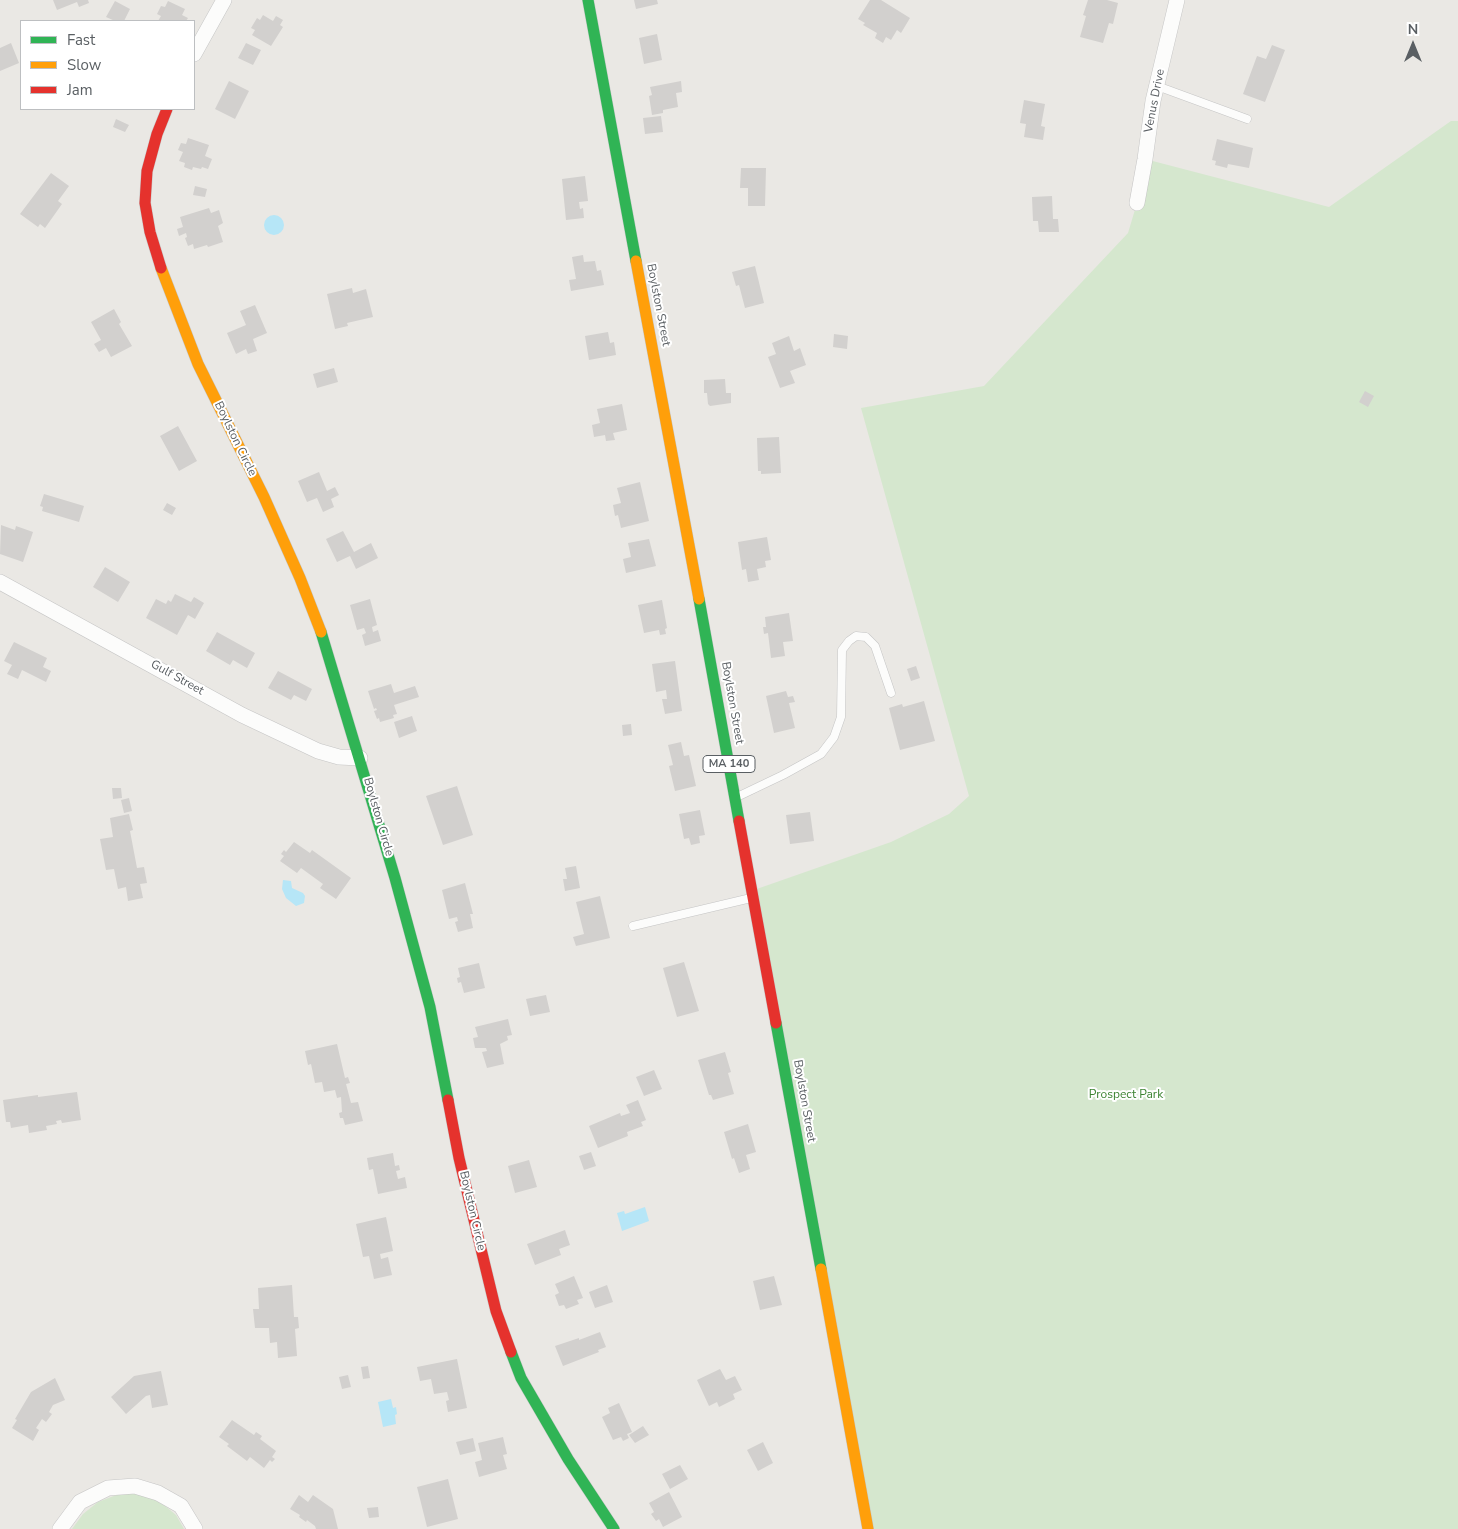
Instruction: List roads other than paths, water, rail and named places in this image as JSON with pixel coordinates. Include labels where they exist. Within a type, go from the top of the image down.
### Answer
[{"type":"main road","name":"Boylston Street","points":[[588,0],[868,1529]]},
{"type":"main road","name":"Boylston Circle","points":[[167,110],[157,134],[147,171],[145,202],[150,232],[162,272],[198,364],[264,497],[300,578],[324,640],[396,878],[430,1007],[459,1158],[496,1311],[521,1378],[568,1459],[614,1529]]},
{"type":"street","points":[[195,52],[224,0]]},
{"type":"street","name":"Venus Drive","points":[[1137,202],[1153,101],[1177,0]]},
{"type":"street","name":"Gulf Street","points":[[0,582],[242,715],[318,751],[339,757],[360,758]]},
{"type":"street","points":[[60,1529],[80,1502],[108,1488],[135,1486],[158,1493],[180,1506],[194,1529]]},
{"type":"lane","points":[[1156,86],[1248,119]]},
{"type":"lane","points":[[735,798],[821,754],[834,737],[841,717],[842,650],[856,636],[866,637],[875,646],[891,693]]},
{"type":"lane","points":[[633,926],[752,898]]},
{"type":"water","points":[[270,215],[278,215],[284,221],[284,229],[278,235],[270,235],[264,229],[264,221]]},
{"type":"water","points":[[283,880],[291,881],[292,888],[303,893],[305,896],[304,903],[296,906],[286,898],[282,889]]},
{"type":"water","points":[[645,1207],[649,1221],[622,1231],[617,1213],[624,1211],[625,1214]]},
{"type":"water","points":[[391,1399],[393,1408],[396,1407],[396,1424],[383,1427],[378,1402]]},
{"type":"park label","name":"Prospect Park","points":[[1126,1095]]}]
